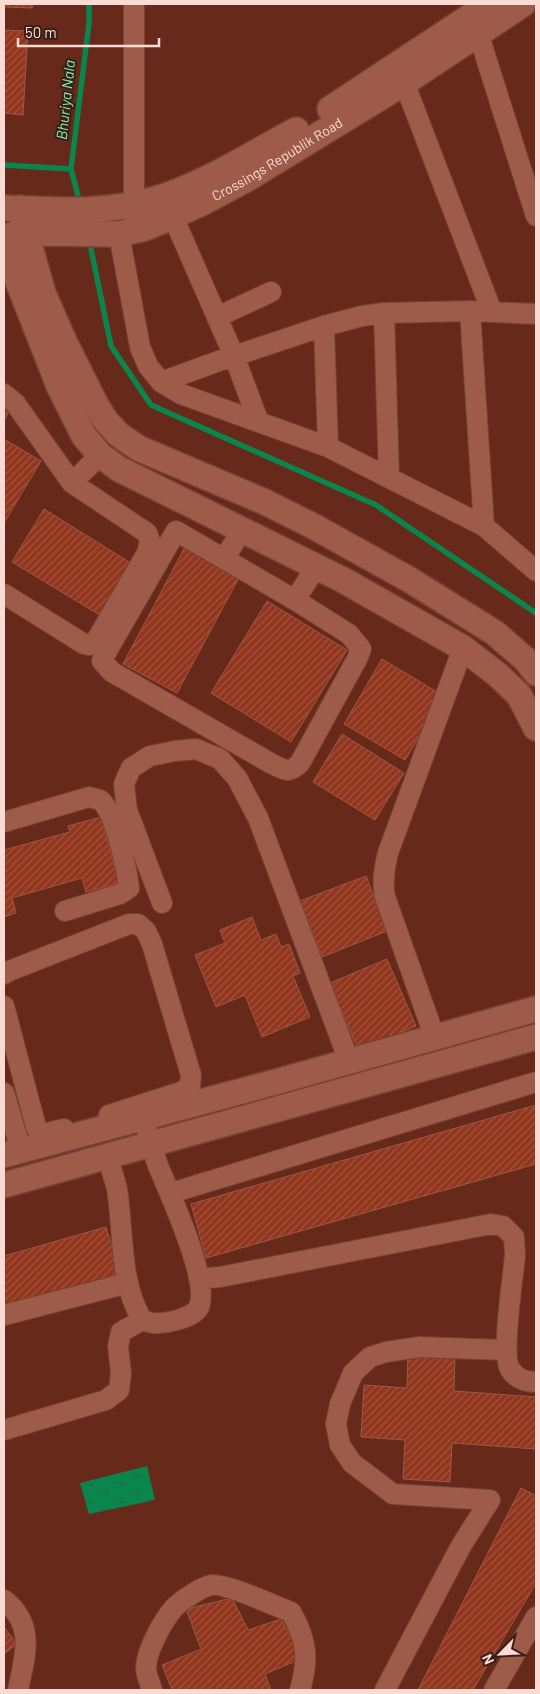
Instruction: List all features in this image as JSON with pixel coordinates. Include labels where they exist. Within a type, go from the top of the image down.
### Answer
[{"type":"street","points":[[134,4],[134,205],[121,233],[140,347],[148,366],[161,382],[181,394],[258,420],[328,447],[484,526],[536,571]]},
{"type":"street","name":"Crossings Republik Road","points":[[11,208],[31,229],[121,233],[168,206],[204,202],[245,180],[401,74],[477,14],[523,4]]},
{"type":"street","points":[[477,14],[536,216]]},
{"type":"street","points":[[401,74],[492,312]]},
{"type":"street","points":[[258,420],[234,356],[168,206],[134,205],[107,209],[31,229],[43,293],[62,339],[96,405],[106,421],[118,434],[138,448],[265,502],[305,522],[410,580],[494,633],[526,660],[536,673]]},
{"type":"street","points":[[4,246],[59,386],[84,436],[100,455],[119,469],[343,580],[463,648],[498,674],[519,695],[536,728]]},
{"type":"street","points":[[217,317],[271,292]]},
{"type":"street","points":[[470,310],[484,526]]},
{"type":"street","points":[[161,382],[324,326],[362,316],[384,313],[470,310],[536,314]]},
{"type":"street","points":[[384,313],[389,478]]},
{"type":"street","points":[[324,326],[328,447]]},
{"type":"street","points":[[4,394],[15,403],[72,483],[148,533],[150,541],[147,553],[96,641],[89,645],[84,644],[4,594]]},
{"type":"street","points":[[72,483],[100,455]]},
{"type":"street","points":[[224,559],[242,530]]},
{"type":"street","points":[[176,531],[224,559],[295,600],[348,634],[361,649],[300,763],[294,769],[286,771],[272,764],[112,672],[102,662],[176,531]]},
{"type":"street","points":[[295,600],[316,567]]},
{"type":"street","points":[[434,1038],[385,897],[383,874],[388,853],[463,648]]},
{"type":"street","points":[[162,903],[127,810],[124,784],[131,768],[150,756],[196,749],[220,759],[237,778],[258,818],[349,1061]]},
{"type":"street","points":[[4,822],[88,797],[100,801],[111,817],[126,865],[129,888],[120,894],[65,911]]},
{"type":"street","points":[[4,974],[9,970],[129,924],[138,924],[146,931],[152,944],[191,1075],[190,1086],[142,1111],[12,1152],[4,1093]]},
{"type":"street","points":[[4,1006],[36,1127],[42,1134],[50,1134],[142,1111],[272,1084],[536,1010]]},
{"type":"street","points":[[4,1184],[536,1036]]},
{"type":"street","points":[[171,1194],[536,1082]]},
{"type":"street","points":[[4,1430],[106,1400],[119,1390],[121,1373],[118,1346],[121,1332],[142,1320],[154,1323],[189,1317],[198,1308],[200,1297],[196,1265],[171,1194],[159,1168],[142,1111]]},
{"type":"street","points":[[107,1155],[116,1188],[128,1283],[134,1306],[142,1320]]},
{"type":"street","points":[[199,1279],[220,1277],[491,1224],[503,1226],[514,1237],[515,1254],[506,1350],[509,1367],[516,1376],[527,1382],[536,1382]]},
{"type":"street","points":[[4,1315],[128,1283]]},
{"type":"street","points":[[385,1690],[461,1546],[490,1500],[393,1494],[352,1463],[340,1445],[336,1424],[340,1404],[352,1373],[370,1357],[378,1354],[419,1347],[506,1350]]},
{"type":"street","points":[[152,1690],[146,1669],[148,1652],[173,1608],[201,1589],[212,1585],[225,1587],[291,1612],[298,1624],[306,1655],[304,1676],[300,1690]]},
{"type":"street","points":[[4,1600],[22,1622],[26,1636],[27,1649],[18,1690]]},
{"type":"street","points":[[494,1690],[536,1617]]},
{"type":"water","points":[[147,1466],[155,1500],[89,1514],[80,1483]]},
{"type":"building","points":[[4,4],[33,4],[32,8],[4,7]]},
{"type":"building","points":[[4,30],[28,31],[23,115],[4,113]]},
{"type":"building","points":[[4,406],[10,410],[4,421]]},
{"type":"building","points":[[4,439],[41,461],[4,523]]},
{"type":"building","points":[[44,509],[134,565],[103,617],[12,562]]},
{"type":"building","points":[[186,545],[241,574],[177,693],[123,664]]},
{"type":"building","points":[[267,601],[347,650],[291,742],[211,693]]},
{"type":"building","points":[[382,659],[444,696],[405,760],[344,724]]},
{"type":"building","points":[[342,734],[404,773],[375,820],[313,782]]},
{"type":"building","points":[[101,817],[119,883],[86,892],[82,878],[12,898],[16,913],[4,917],[4,850],[70,832],[68,826]]},
{"type":"building","points":[[366,876],[387,931],[322,957],[300,901]]},
{"type":"building","points":[[252,917],[261,940],[276,934],[281,947],[289,944],[300,973],[293,976],[310,1017],[262,1037],[245,995],[216,1007],[195,955],[225,943],[220,930]]},
{"type":"building","points":[[387,959],[416,1026],[358,1050],[330,983]]},
{"type":"building","points":[[536,1105],[536,1164],[206,1258],[191,1204]]},
{"type":"building","points":[[106,1227],[120,1277],[4,1310],[4,1256]]},
{"type":"building","points":[[408,1351],[455,1353],[454,1391],[536,1397],[536,1449],[452,1443],[450,1482],[403,1479],[405,1440],[361,1437],[364,1385],[407,1388]]},
{"type":"building","points":[[521,1488],[536,1496],[536,1583],[473,1690],[418,1690]]},
{"type":"building","points":[[232,1598],[248,1630],[281,1619],[303,1658],[265,1674],[271,1690],[172,1690],[162,1665],[201,1649],[186,1609]]},
{"type":"building","points":[[4,1627],[17,1644],[4,1654]]},
{"type":"waterway","name":"Bhuriya Nala","points":[[80,203],[71,169],[89,23],[89,4]]},
{"type":"waterway","points":[[4,165],[71,169]]},
{"type":"waterway","points":[[89,239],[111,346],[151,405],[376,505],[536,613]]}]
